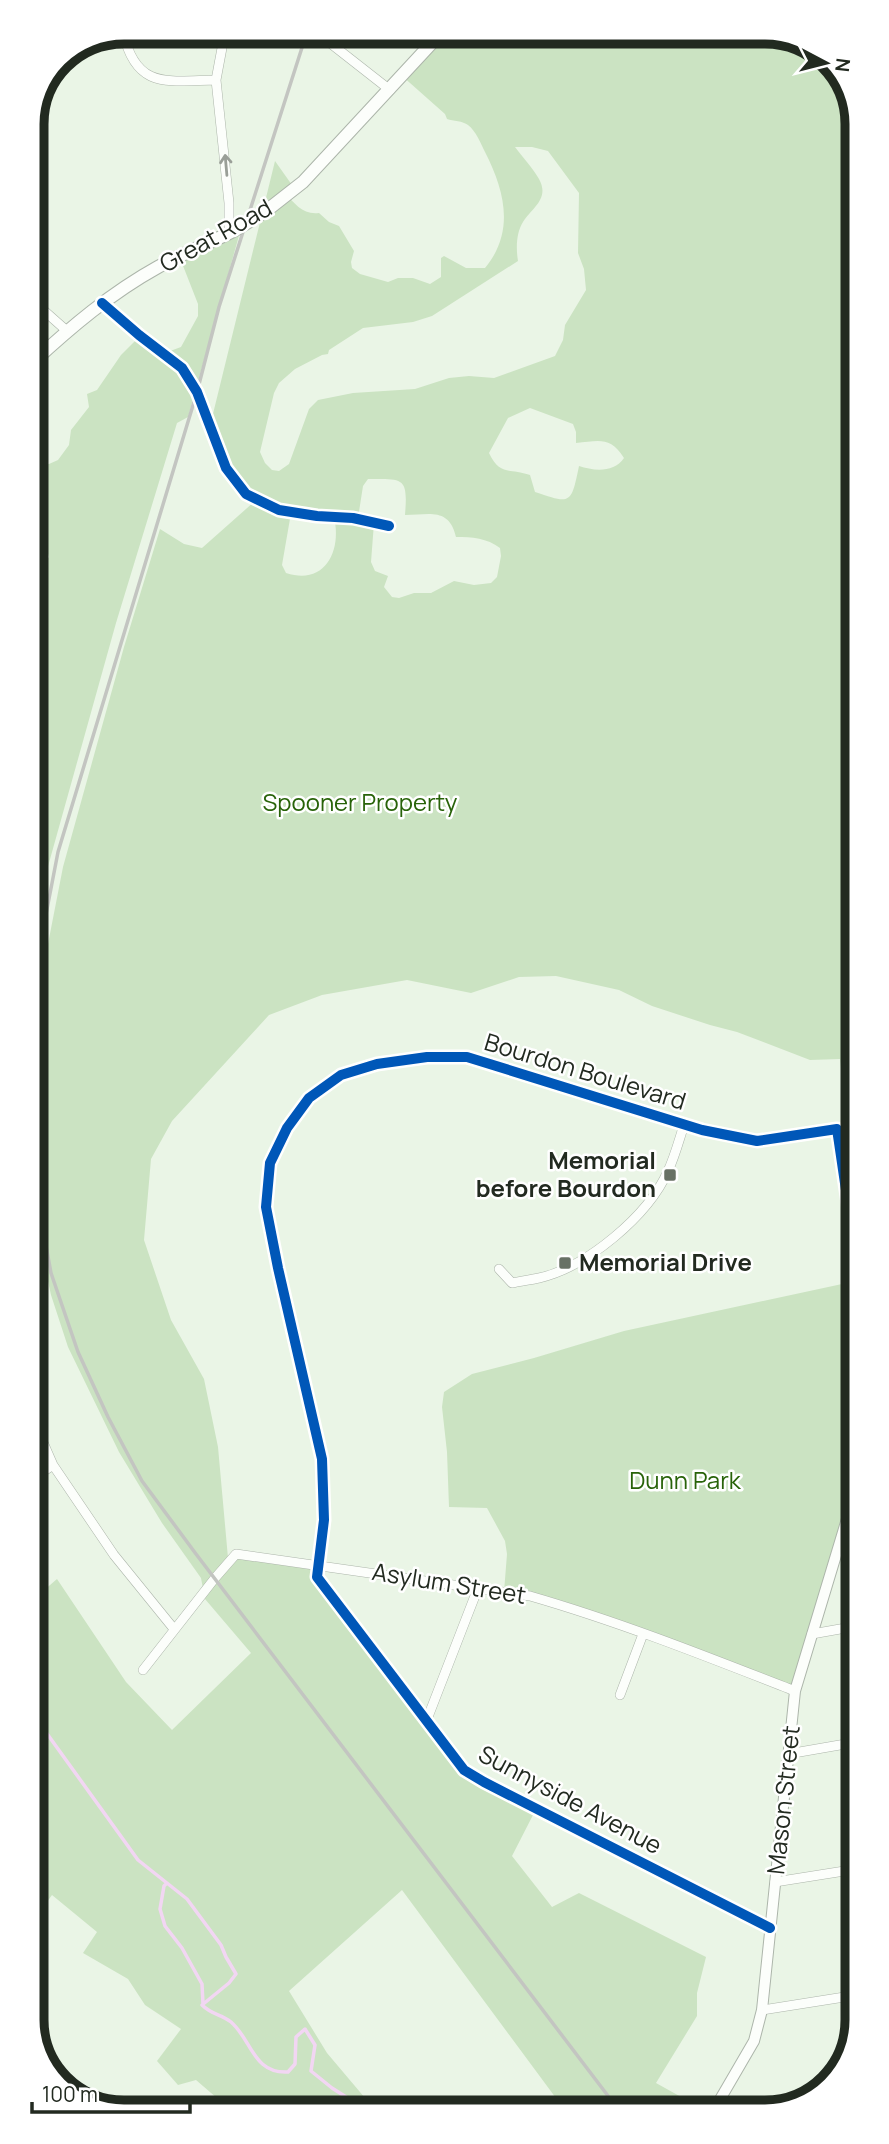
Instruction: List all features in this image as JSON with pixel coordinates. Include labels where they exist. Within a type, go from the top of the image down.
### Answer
[{"type":"main road","name":"Great Road","points":[[44,352],[102,303],[159,266],[233,231],[266,211],[303,182],[431,44]]},
{"type":"street","points":[[127,44],[132,61],[147,76],[164,81],[216,80]]},
{"type":"street","points":[[223,44],[216,80],[233,231]]},
{"type":"street","points":[[331,44],[390,90]]},
{"type":"street","points":[[102,303],[182,368],[197,392],[226,468],[246,494],[279,510],[352,518],[389,526]]},
{"type":"street","points":[[44,311],[67,331]]},
{"type":"street","name":"Bourdon Boulevard","points":[[318,1565],[324,1520],[322,1459],[266,1207],[270,1163],[287,1128],[309,1098],[341,1075],[377,1063],[467,1057],[684,1125],[757,1141],[837,1129],[842,1164]]},
{"type":"street","points":[[499,1269],[512,1283],[541,1278],[579,1262],[613,1240],[643,1209],[667,1173],[684,1125]]},
{"type":"street","points":[[845,1164],[842,1164],[845,1184]]},
{"type":"street","points":[[44,1446],[52,1465],[114,1555],[174,1629]]},
{"type":"street","points":[[44,1471],[52,1465]]},
{"type":"street","name":"Mason Street","points":[[720,2100],[754,2040],[762,2010],[795,1690],[845,1534]]},
{"type":"street","name":"Asylum Street","points":[[143,1670],[236,1554],[530,1596],[795,1690]]},
{"type":"street","name":"Sunnyside Avenue","points":[[318,1565],[317,1577],[464,1770],[484,1783],[770,1928]]},
{"type":"street","points":[[426,1722],[478,1588]]},
{"type":"street","points":[[812,1634],[845,1628]]},
{"type":"street","points":[[620,1695],[643,1634]]},
{"type":"street","points":[[788,1754],[845,1744]]},
{"type":"street","points":[[775,1882],[845,1871]]},
{"type":"street","points":[[762,2010],[845,1997]]},
{"type":"green space","name":"Spooner Property","points":[[428,44],[781,45],[814,60],[837,88],[844,108],[845,124],[845,1105],[840,1059],[810,1060],[737,1032],[652,1006],[619,990],[556,976],[519,977],[471,993],[407,980],[322,995],[269,1015],[172,1121],[151,1159],[144,1240],[171,1320],[204,1379],[218,1447],[229,1569],[243,1553],[318,1564],[316,1578],[465,1773],[533,1815],[512,1856],[552,1907],[579,1893],[706,1957],[697,1993],[697,2016],[656,2083],[687,2100],[557,2100],[402,1890],[289,1991],[327,2053],[367,2100],[219,2100],[196,2080],[178,2085],[157,2061],[181,2029],[145,2005],[128,1979],[83,1953],[97,1932],[52,1895],[44,1906],[44,1590],[57,1579],[126,1682],[172,1730],[251,1653],[205,1599],[201,1578],[162,1523],[119,1452],[68,1347],[51,1295],[44,1263],[44,964],[63,867],[160,529],[184,544],[202,548],[255,501],[229,464],[211,422],[275,161],[292,185],[285,193],[292,201],[300,208],[319,213],[339,226],[354,251],[352,268],[360,274],[388,282],[398,278],[413,278],[430,284],[441,277],[441,258],[444,256],[466,268],[485,268],[500,240],[503,226],[504,211],[498,182],[476,134],[466,124],[447,119],[445,114],[401,75]],"holes":[[[515,147],[548,151],[579,193],[578,253],[584,269],[586,290],[565,325],[563,340],[555,356],[494,378],[449,378],[415,389],[353,393],[318,400],[309,409],[289,464],[279,471],[272,470],[260,452],[274,393],[279,383],[295,369],[328,354],[329,350],[363,328],[413,322],[432,316],[518,261],[519,231],[541,198],[542,186]],[[530,408],[573,424],[576,443],[609,443],[624,458],[615,466],[603,470],[579,466],[574,488],[568,498],[556,498],[535,492],[530,475],[501,468],[489,453],[508,418]],[[368,479],[389,479],[401,483],[406,493],[405,515],[430,514],[443,517],[453,527],[456,537],[479,539],[500,548],[497,577],[491,583],[474,585],[454,581],[431,593],[392,597],[384,587],[388,576],[375,571],[371,562],[374,523],[358,518],[363,486]],[[291,513],[334,517],[336,530],[333,553],[328,563],[311,575],[286,573],[282,565]]]},
{"type":"green space","points":[[242,225],[188,417],[177,423],[116,623],[44,887],[44,563],[49,557],[44,546],[44,464],[58,460],[69,445],[71,430],[89,407],[87,394],[97,390],[121,355],[137,339],[162,354],[181,347],[198,316],[198,304],[178,253]]},
{"type":"green space","name":"Dunn Park","points":[[845,1283],[845,1511],[791,1687],[529,1596],[504,1592],[507,1554],[505,1541],[487,1508],[449,1507],[442,1407],[444,1392],[472,1374],[624,1331]]},
{"type":"waterway","points":[[44,1729],[138,1860],[187,1899],[221,1945],[236,1974],[202,2005],[231,2022],[260,2062],[276,2071],[288,2072],[295,2064],[296,2037],[305,2029],[315,2045],[311,2071],[351,2100]]},
{"type":"waterway","points":[[167,1883],[164,1886],[160,1909],[165,1926],[182,1948],[202,1984],[203,2004]]},
{"type":"railway","points":[[44,925],[58,852],[197,392],[219,307],[303,44]]},
{"type":"railway","points":[[44,1235],[51,1273],[78,1352],[142,1481],[611,2100]]},
{"type":"cycle path","points":[[102,303],[182,368],[197,392],[226,468],[246,494],[279,510],[353,518],[389,526]]},
{"type":"cycle path","points":[[770,1928],[464,1770],[317,1577],[324,1520],[322,1459],[266,1207],[270,1163],[287,1128],[309,1098],[341,1075],[377,1064],[427,1057],[467,1057],[702,1130],[757,1141],[837,1129],[845,1183]]},
{"type":"place","name":"Memorial before Bourdon","points":[[670,1175]]},
{"type":"place","name":"Memorial Drive","points":[[565,1263]]}]
